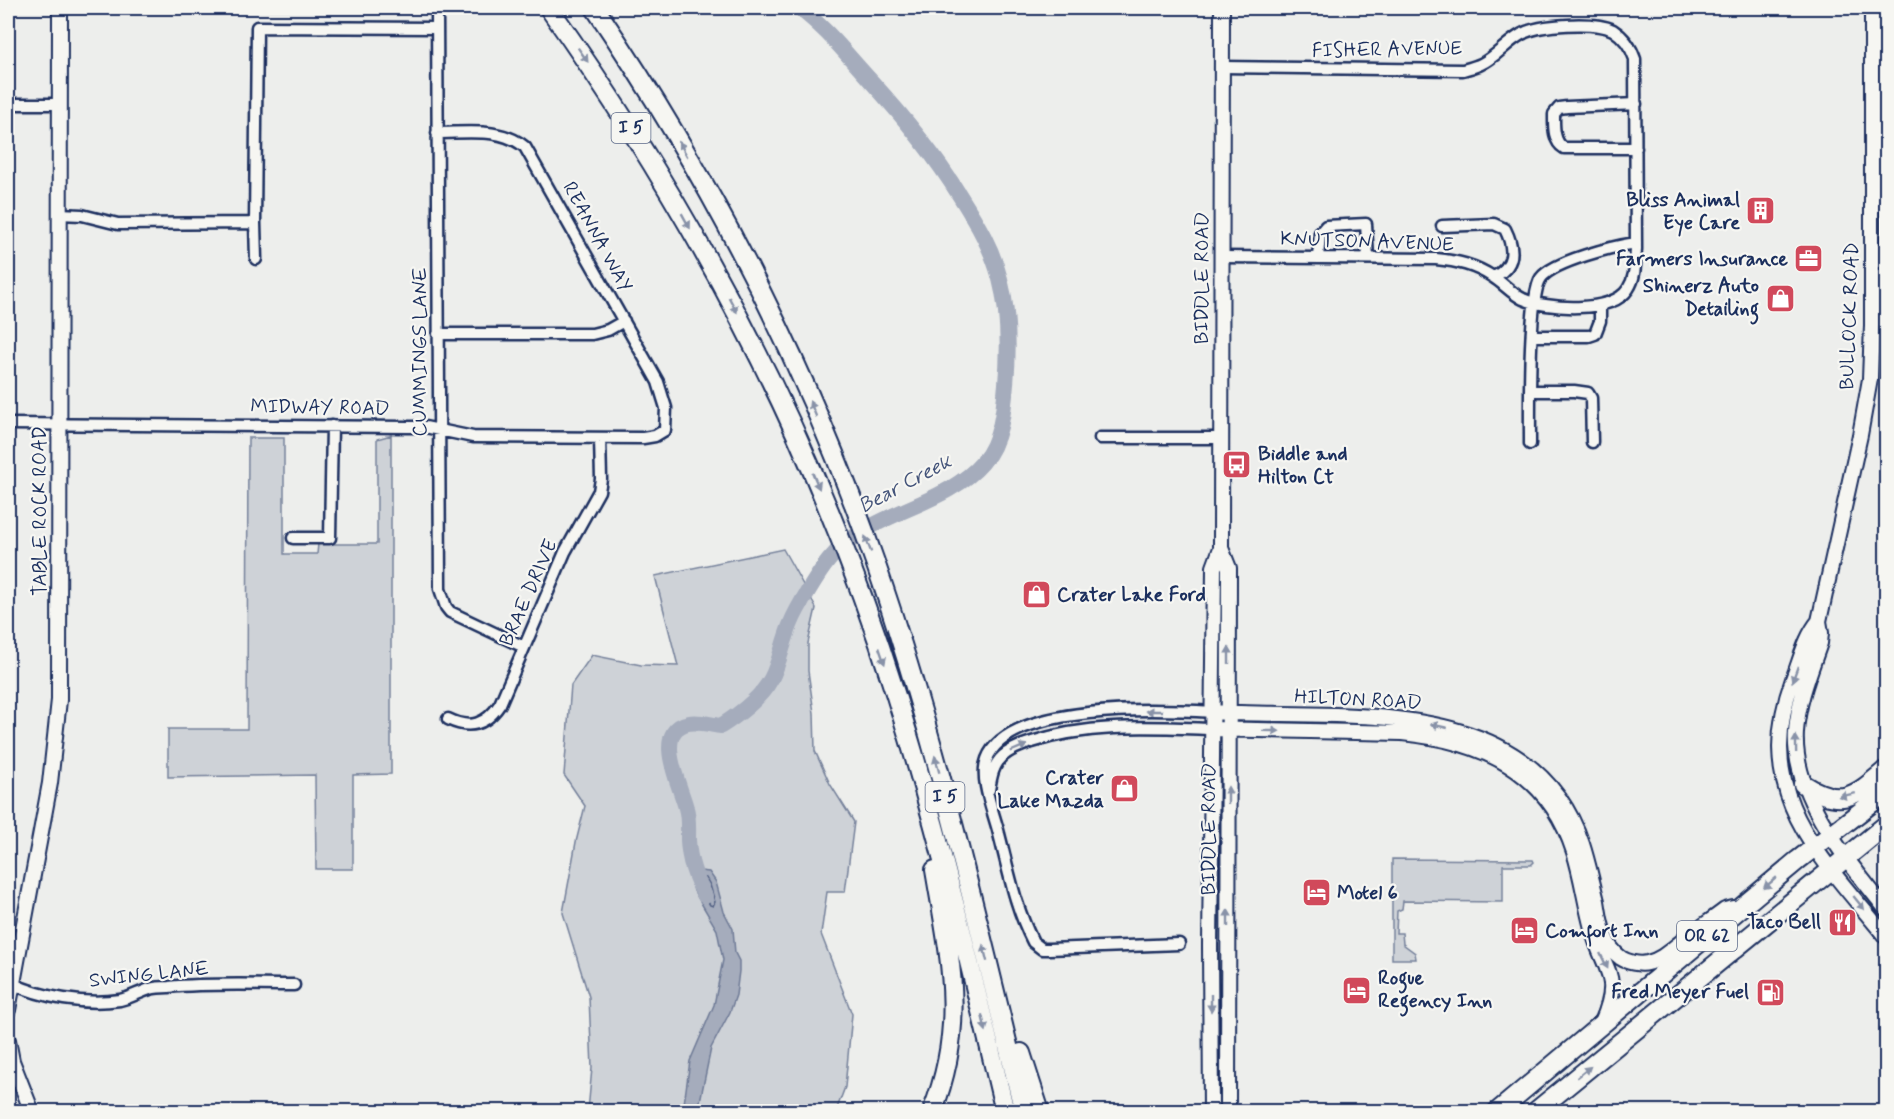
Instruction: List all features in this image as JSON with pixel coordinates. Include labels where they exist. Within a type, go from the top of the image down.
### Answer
[{"type":"highway","name":"I 5","points":[[549,8],[598,76],[722,285],[755,346],[830,515],[863,600],[895,694],[934,824],[1005,1112]]},
{"type":"highway","name":"I 5","points":[[595,8],[660,109],[733,237],[804,386],[852,501],[884,588],[933,751],[1024,1112]]},
{"type":"highway","points":[[1803,784],[1827,796],[1845,797],[1856,794],[1887,770]]},
{"type":"highway","name":"OR 62","points":[[1497,1112],[1743,905],[1887,792]]},
{"type":"highway","points":[[932,1112],[947,1065],[953,1030],[954,993],[950,954],[934,861],[934,824]]},
{"type":"highway","name":"OR 62","points":[[1537,1110],[1887,825]]},
{"type":"highway","points":[[999,1009],[1011,1024],[1040,1112]]},
{"type":"main road","name":"TABLE ROCK ROAD","points":[[8,1010],[9,982],[50,783],[60,700],[60,8]]},
{"type":"main road","name":"BIDDLE ROAD","points":[[1211,1112],[1214,567],[1221,548],[1222,8]]},
{"type":"main road","name":"BULLOCK ROAD","points":[[1872,8],[1870,379],[1819,621],[1808,638],[1791,685],[1781,727],[1780,750],[1782,776],[1791,806],[1803,831],[1887,937]]},
{"type":"main road","name":"BIDDLE ROAD","points":[[1221,548],[1229,568],[1228,1112]]},
{"type":"main road","name":"BULLOCK ROAD","points":[[1819,621],[1820,643],[1802,696],[1796,732],[1797,762],[1811,802],[1847,857],[1887,909]]},
{"type":"main road","name":"HILTON ROAD","points":[[1213,712],[1407,720],[1465,732],[1515,756],[1546,783],[1569,815],[1584,852],[1605,938],[1621,958],[1633,963],[1646,963],[1662,957],[1725,910],[1743,905]]},
{"type":"main road","name":"HILTON ROAD","points":[[1212,729],[1427,735],[1469,745],[1510,765],[1543,795],[1567,833],[1581,877],[1594,936],[1610,973],[1612,992],[1599,1028]]},
{"type":"main road","points":[[8,1040],[12,1061],[32,1112]]},
{"type":"street","name":"CUMMINGS LANE","points":[[436,8],[439,582],[446,607],[459,617],[524,647]]},
{"type":"street","name":"FISHER AVENUE","points":[[1222,68],[1463,70],[1480,65],[1522,34],[1535,29],[1550,25],[1597,26],[1612,30],[1626,42],[1635,59],[1636,104]]},
{"type":"street","points":[[256,259],[256,27],[436,28]]},
{"type":"street","points":[[8,104],[59,104]]},
{"type":"street","points":[[1530,444],[1534,303],[1540,279],[1549,272],[1599,250],[1636,243],[1636,148],[1636,104],[1559,108],[1554,114],[1556,140],[1559,146],[1564,148],[1636,148]]},
{"type":"street","name":"REANNA WAY","points":[[437,133],[493,133],[516,140],[525,147],[661,390],[666,408],[665,430]]},
{"type":"street","points":[[59,214],[82,215],[118,224],[255,223]]},
{"type":"street","points":[[1318,258],[1320,233],[1326,226],[1366,224],[1368,258]]},
{"type":"street","points":[[1442,226],[1494,224],[1505,229],[1510,239],[1511,258],[1509,266],[1494,277]]},
{"type":"street","name":"KNUTSON AVENUE","points":[[1221,256],[1459,261],[1494,277],[1515,294],[1534,303],[1600,306],[1624,294],[1633,278],[1636,243]]},
{"type":"street","points":[[1533,336],[1589,336],[1595,334],[1600,321],[1600,306]]},
{"type":"street","points":[[438,334],[592,334],[608,330],[624,321]]},
{"type":"street","points":[[1530,391],[1588,393],[1591,398],[1592,442]]},
{"type":"street","name":"MIDWAY ROAD","points":[[8,424],[416,427],[473,437],[649,437],[665,430]]},
{"type":"street","points":[[293,538],[330,538],[332,426]]},
{"type":"street","name":"BRAE DRIVE","points":[[448,719],[469,726],[480,723],[488,718],[500,704],[565,552],[599,491],[600,438]]},
{"type":"street","points":[[1100,438],[1221,438]]},
{"type":"street","points":[[1179,944],[1050,949],[1037,946],[1017,908],[984,780],[984,771],[993,748],[1013,732],[1025,727],[1097,711],[1213,712]]},
{"type":"street","points":[[988,793],[992,773],[997,762],[1004,755],[1014,748],[1050,736],[1102,728],[1212,729]]},
{"type":"street","name":"SWING LANE","points":[[9,982],[28,991],[70,999],[100,1001],[122,1000],[151,988],[185,985],[294,985]]},
{"type":"shaded area","points":[[391,435],[391,774],[353,775],[353,869],[316,869],[315,775],[168,777],[168,729],[247,729],[248,438],[284,438],[284,554],[317,554],[318,544],[377,544],[377,439]]},
{"type":"shaded area","points":[[783,549],[816,608],[808,643],[808,671],[814,713],[815,751],[830,784],[854,822],[845,892],[827,892],[821,934],[852,1014],[845,1087],[836,1111],[588,1111],[592,1068],[589,997],[563,913],[585,806],[564,775],[571,685],[592,655],[641,665],[678,666],[655,576]]},
{"type":"shaded area","points":[[1392,859],[1533,860],[1534,862],[1531,865],[1503,865],[1503,902],[1403,901],[1402,909],[1397,911],[1396,933],[1402,933],[1403,944],[1415,953],[1416,959],[1392,959]]},
{"type":"water","points":[[700,871],[709,872],[716,882],[724,912],[733,929],[739,971],[736,995],[730,1012],[711,1048],[698,1111],[683,1111],[690,1061],[714,1005],[723,960],[717,930],[694,891],[691,879]]},
{"type":"waterway","name":"Bear Creek","points":[[705,896],[691,862],[687,812],[671,760],[672,736],[678,728],[689,723],[721,726],[755,699],[767,686],[798,609],[829,560],[846,543],[865,530],[948,490],[967,477],[989,454],[998,435],[1003,414],[1007,371],[1007,318],[997,268],[978,226],[940,165],[907,122],[836,42],[799,8]]},
{"type":"place","name":"Bliss Animal Eye Care","points":[[1761,211]]},
{"type":"place","name":"Farmers Insurance","points":[[1809,259]]},
{"type":"place","name":"Shinerz Auto Detailing","points":[[1780,298]]},
{"type":"place","name":"Biddle and Hilton Ct","points":[[1237,465]]},
{"type":"place","name":"Crater Lake Ford","points":[[1036,595]]},
{"type":"place","name":"Crater Lake Mazda","points":[[1125,789]]},
{"type":"place","name":"Motel 6","points":[[1316,893]]},
{"type":"place","name":"Taco Bell","points":[[1842,922]]},
{"type":"place","name":"Comfort Inn","points":[[1524,931]]},
{"type":"place","name":"Rogue Regency Inn","points":[[1357,990]]},
{"type":"place","name":"Fred Meyer Fuel","points":[[1770,992]]}]
